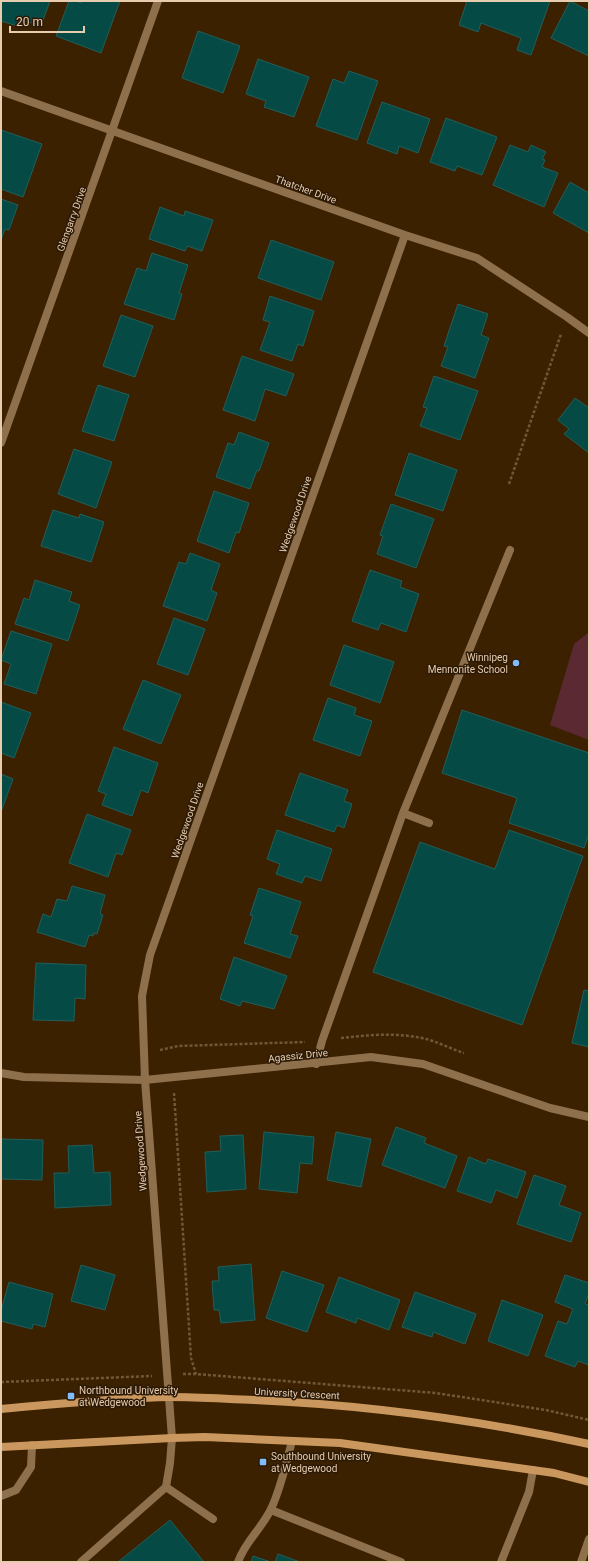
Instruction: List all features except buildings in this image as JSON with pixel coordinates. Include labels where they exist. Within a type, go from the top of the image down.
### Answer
[{"type":"main road","name":"University Crescent","points":[[1,1409],[170,1397],[294,1402],[366,1407],[439,1416],[531,1431],[589,1444]]},
{"type":"main road","points":[[1,1447],[205,1437],[340,1443],[554,1473],[589,1482]]},
{"type":"street","name":"Glengarry Drive","points":[[1,443],[158,1]]},
{"type":"street","name":"Thatcher Drive","points":[[1,91],[477,258],[567,316],[589,333]]},
{"type":"street","name":"Wedgewood Drive","points":[[166,1487],[172,1438],[170,1397],[145,1080],[142,996],[150,955],[405,234]]},
{"type":"street","points":[[316,1064],[322,1040],[403,813],[510,550]]},
{"type":"street","points":[[403,813],[429,823]]},
{"type":"street","name":"Agassiz Drive","points":[[1,1073],[24,1076],[145,1080],[371,1058],[423,1064],[550,1108],[589,1117]]},
{"type":"street","points":[[238,1562],[241,1553],[270,1510],[286,1464],[292,1441]]},
{"type":"street","points":[[1,1496],[16,1490],[31,1467],[32,1445]]},
{"type":"street","points":[[501,1562],[529,1492],[533,1470]]},
{"type":"street","points":[[81,1562],[166,1487],[213,1519]]},
{"type":"street","points":[[270,1510],[401,1562]]},
{"type":"street","points":[[581,1562],[589,1539]]},
{"type":"path","points":[[509,484],[567,316]]},
{"type":"path","points":[[172,1077],[175,1102],[191,1358],[196,1374]]},
{"type":"shaded area","points":[[589,632],[589,740],[550,725],[574,644]]},
{"type":"place","name":"Winnipeg Mennonite School","points":[[516,663]]},
{"type":"place","name":"Northbound University at Wedgewood","points":[[71,1396]]},
{"type":"place","name":"Southbound University at Wedgewood","points":[[263,1462]]}]
